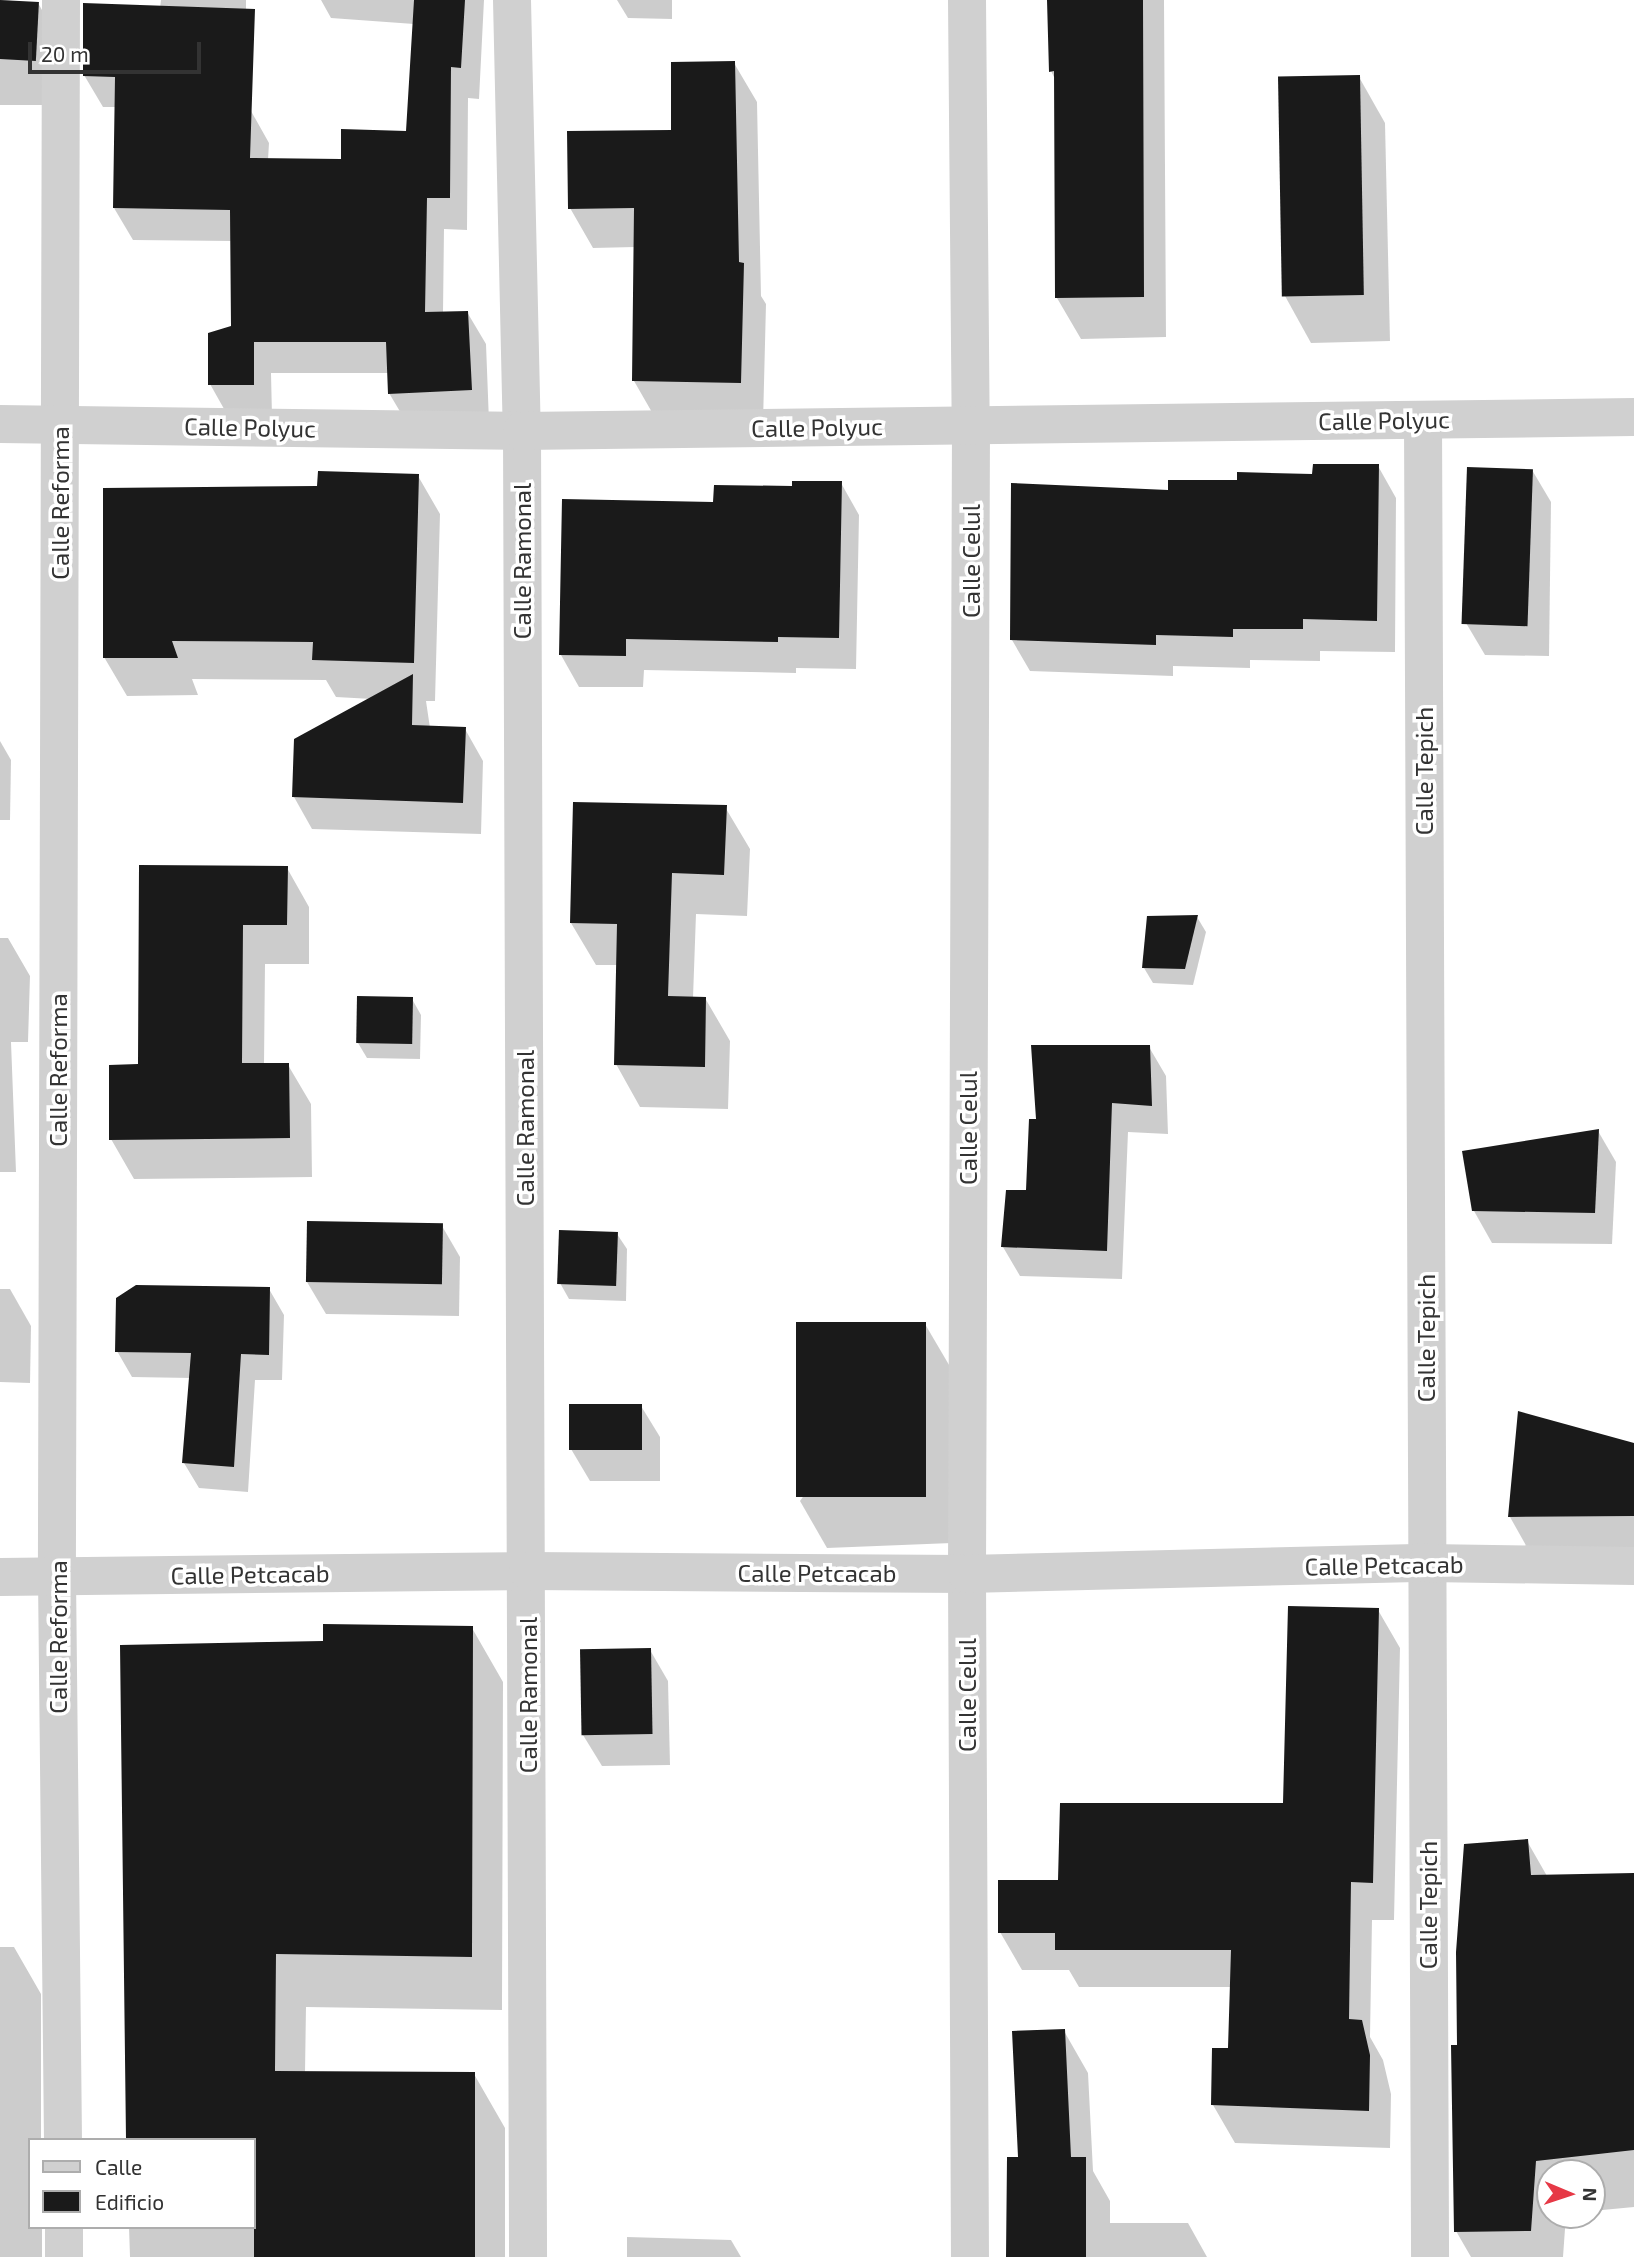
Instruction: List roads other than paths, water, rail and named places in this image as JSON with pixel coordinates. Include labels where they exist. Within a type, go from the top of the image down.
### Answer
[{"type":"street","name":"Calle Reforma","points":[[61,0],[57,1577],[63,2138]]},
{"type":"street","name":"Calle Ramonal","points":[[512,0],[522,431],[528,1571],[528,2257]]},
{"type":"street","name":"Calle Celul","points":[[967,0],[971,425],[967,1574],[970,2257]]},
{"type":"street","name":"Calle Polyuc","points":[[0,424],[522,431],[1634,417]]},
{"type":"street","name":"Calle Tepich","points":[[1423,420],[1430,2257]]},
{"type":"street","name":"Calle Petcacab","points":[[0,1577],[528,1571],[967,1574],[1427,1563],[1634,1566]]},
{"type":"street","points":[[64,2229],[64,2257]]}]
